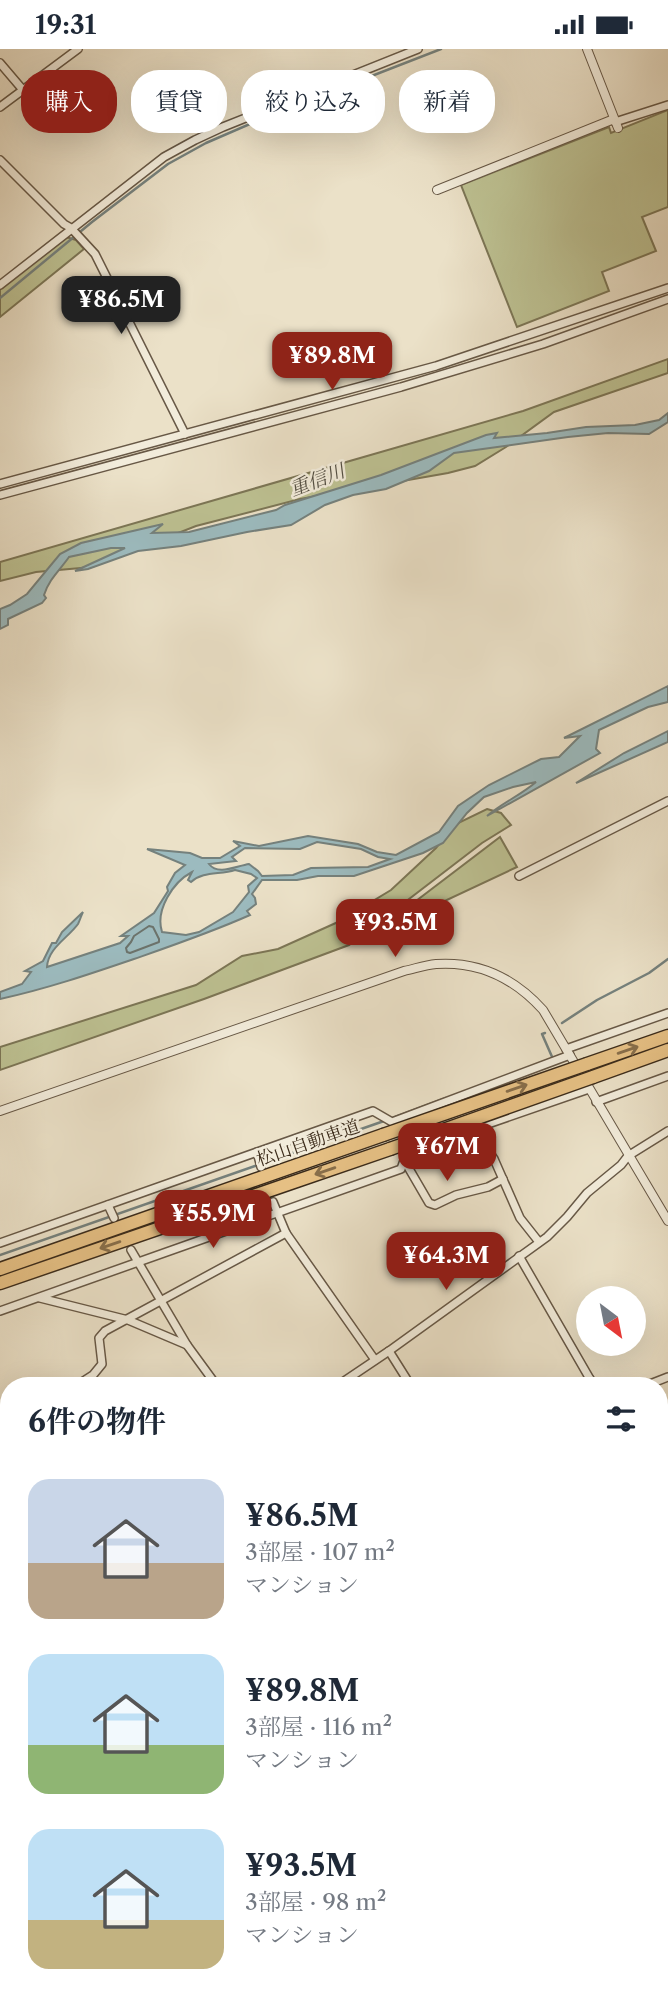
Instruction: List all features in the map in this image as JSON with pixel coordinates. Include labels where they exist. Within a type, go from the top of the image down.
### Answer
[{"type":"highway","name":"松山自動車道","points":[[0,1269],[668,1036]]},
{"type":"highway","name":"松山自動車道","points":[[0,1283],[591,1083],[668,1050]]},
{"type":"street","points":[[50,70],[78,49]]},
{"type":"street","points":[[0,285],[163,157],[195,139],[418,49]]},
{"type":"street","points":[[587,49],[616,123]]},
{"type":"street","points":[[0,63],[21,88]]},
{"type":"street","points":[[0,107],[21,91]]},
{"type":"street","points":[[437,190],[668,104]]},
{"type":"street","points":[[0,160],[95,254],[185,434]]},
{"type":"street","points":[[0,484],[436,366],[668,288]]},
{"type":"street","points":[[0,495],[401,387],[543,344],[668,299]]},
{"type":"street","points":[[519,876],[668,801]]},
{"type":"street","points":[[0,1111],[404,971],[434,964],[459,964],[484,969],[517,985],[543,1010],[568,1052],[591,1083],[597,1102],[668,1221]]},
{"type":"street","points":[[0,1243],[373,1111],[392,1122],[668,1013]]},
{"type":"street","points":[[597,1102],[668,1076]]},
{"type":"street","points":[[0,1311],[401,1169],[407,1152],[591,1083]]},
{"type":"street","points":[[474,1129],[494,1159],[516,1211],[539,1242]]},
{"type":"street","points":[[350,1377],[539,1242],[559,1226],[587,1193],[628,1156],[668,1131]]},
{"type":"street","points":[[257,1152],[261,1167]]},
{"type":"street","points":[[404,1160],[429,1203],[435,1205],[456,1195],[488,1187],[503,1179]]},
{"type":"street","points":[[273,1202],[286,1233],[375,1360]]},
{"type":"street","points":[[108,1205],[114,1218]]},
{"type":"street","points":[[90,1377],[102,1364],[99,1338],[105,1331],[286,1233]]},
{"type":"street","points":[[131,1250],[187,1345],[210,1377]]},
{"type":"street","points":[[519,1256],[589,1377]]},
{"type":"street","points":[[40,1297],[128,1320],[187,1345]]},
{"type":"street","points":[[389,1351],[405,1377]]},
{"type":"green space","points":[[668,110],[668,207],[642,217],[656,251],[602,272],[609,291],[517,327],[461,185],[609,127],[611,133]]},
{"type":"green space","points":[[66,237],[76,240],[84,249],[0,317],[0,289]]},
{"type":"green space","points":[[668,359],[668,373],[554,412],[475,466],[300,499],[196,526],[92,567],[36,572],[0,581],[0,562],[523,411]]},
{"type":"green space","points":[[487,809],[501,813],[511,825],[482,843],[349,945],[0,1070],[0,1047],[196,985],[242,956],[278,949],[338,922],[391,890],[436,848],[454,825]]},
{"type":"green space","points":[[500,837],[517,867],[370,936]]},
{"type":"water","points":[[668,413],[668,422],[649,434],[608,433],[454,453],[429,471],[386,489],[353,495],[325,505],[291,525],[181,546],[138,551],[75,571],[125,548],[111,548],[69,557],[49,584],[42,603],[8,619],[8,625],[0,629],[0,609],[27,594],[60,554],[81,543],[163,524],[152,533],[189,532],[276,510],[381,475],[486,435],[497,433],[494,438],[586,427],[635,425],[659,420]]},
{"type":"water","points":[[668,686],[668,702],[648,707],[599,730],[596,749],[600,753],[487,816],[536,782],[484,797],[443,843],[423,853],[354,876],[262,880],[252,894],[256,904],[247,911],[250,915],[101,970],[0,999],[0,992],[22,984],[31,972],[25,971],[43,961],[52,943],[56,943],[62,932],[83,912],[78,924],[51,954],[47,967],[120,943],[128,936],[121,936],[154,913],[168,891],[167,887],[175,873],[185,865],[147,849],[190,853],[202,858],[220,858],[240,846],[233,841],[259,846],[308,836],[358,844],[377,852],[396,855],[439,832],[458,806],[489,785],[541,759],[559,757],[580,736],[564,738]],"holes":[[[317,842],[361,849],[390,859],[368,867],[311,868],[293,875],[262,876],[249,864],[222,870],[209,864],[236,861],[232,857],[245,848],[300,849]],[[235,870],[257,878],[248,886],[249,892],[233,912],[199,932],[186,935],[162,932],[160,924],[163,906],[172,890],[185,877],[192,872],[188,880],[191,882],[206,875]]]},
{"type":"water","points":[[668,731],[668,742],[576,783],[624,753]]},
{"type":"waterway","points":[[0,298],[168,164],[206,143],[266,117],[441,49]]},
{"type":"waterway","points":[[562,1023],[597,1000],[649,973],[668,959]]},
{"type":"waterway","points":[[545,1033],[542,1034],[551,1059]]},
{"type":"waterway","points":[[390,1119],[446,1098]]},
{"type":"waterway","points":[[0,1255],[384,1121]]},
{"type":"tunnel","points":[[114,1218],[131,1250]]},
{"type":"water label","name":"重信川","points":[[317,480]]}]
